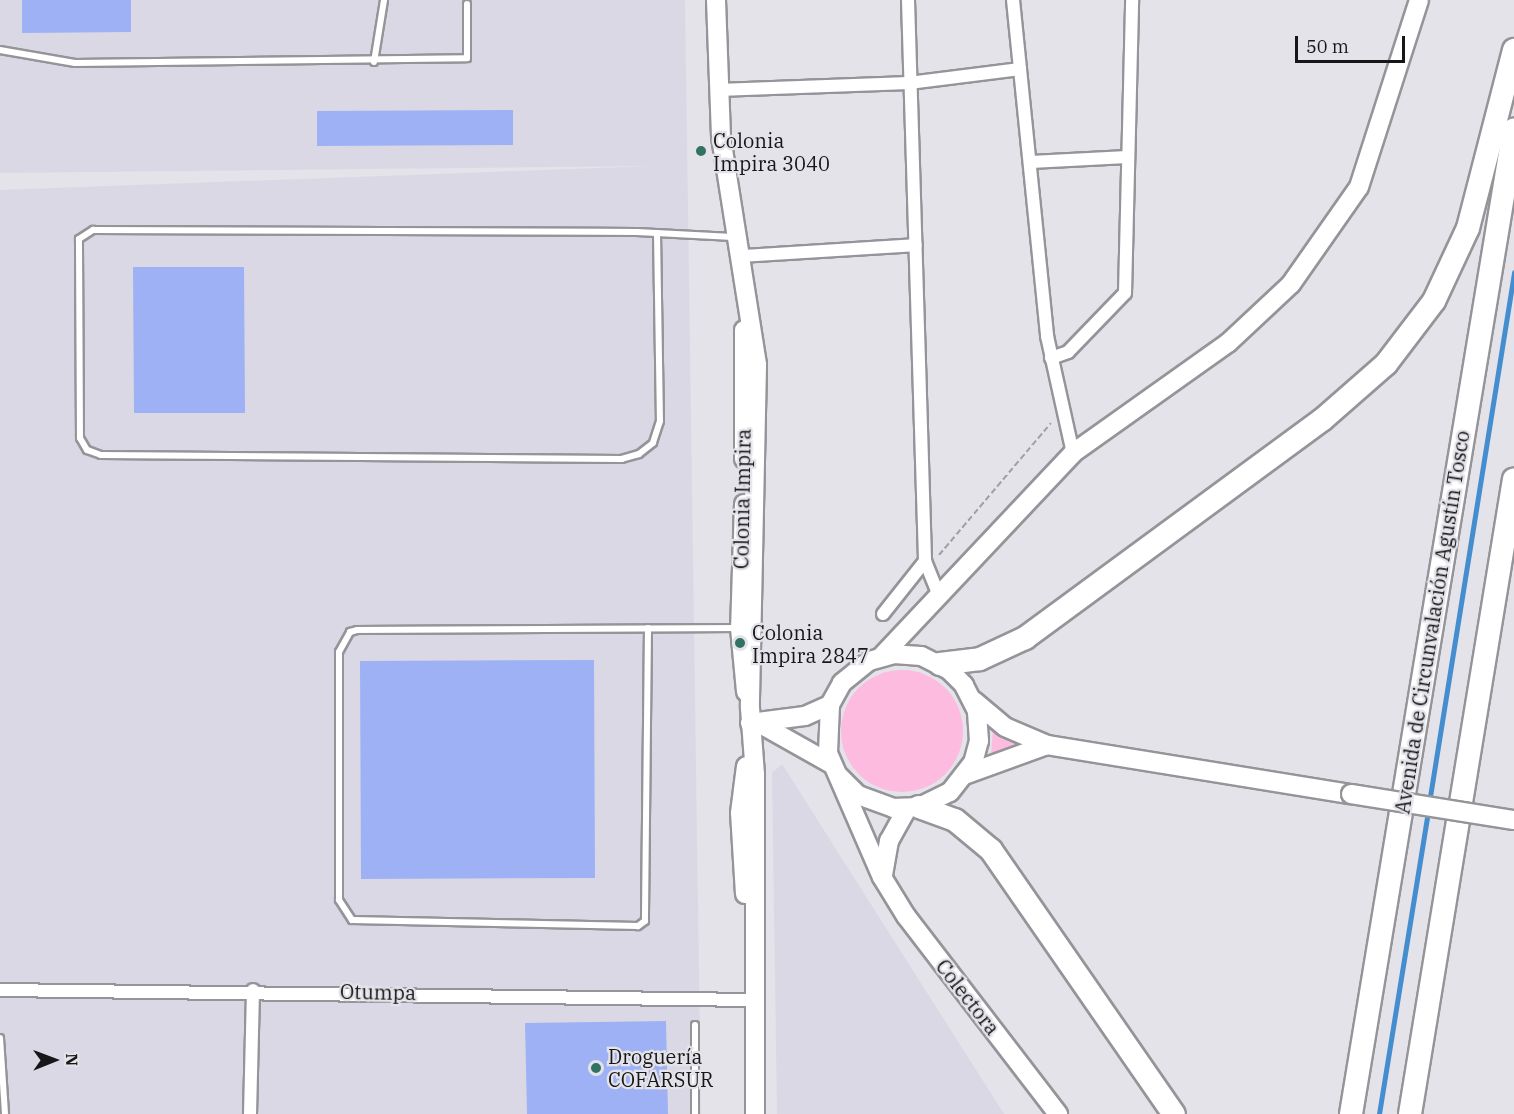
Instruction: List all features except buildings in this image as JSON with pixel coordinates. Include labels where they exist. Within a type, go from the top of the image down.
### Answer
[{"type":"highway","points":[[940,664],[980,659],[1025,638],[1322,420],[1386,364],[1434,301],[1468,228],[1514,50]]},
{"type":"highway","name":"Avenida de Circunvalación Agustín Tosco","points":[[1351,1114],[1514,129]]},
{"type":"highway","points":[[1410,1114],[1514,479]]},
{"type":"highway","points":[[913,808],[955,820],[991,850],[1174,1114]]},
{"type":"main road","name":"Colonia Impira","points":[[716,0],[718,90],[737,237],[742,256],[757,365],[754,719],[750,753],[755,774],[755,1114]]},
{"type":"main road","points":[[836,771],[826,741],[830,705],[849,676],[881,657],[1072,453],[1263,315],[1329,235],[1374,150],[1419,0]]},
{"type":"main road","name":"Colonia Impira","points":[[747,290],[740,628],[754,719]]},
{"type":"main road","points":[[881,657],[909,654],[940,664],[973,700],[1005,727],[1047,745],[1514,820]]},
{"type":"main road","points":[[882,877],[889,841],[913,808],[950,792],[967,774],[979,741],[973,700]]},
{"type":"main road","points":[[754,719],[830,705]]},
{"type":"main road","points":[[754,719],[836,771],[870,801],[913,808]]},
{"type":"main road","points":[[967,774],[1047,745]]},
{"type":"main road","name":"Colectora","points":[[836,771],[882,877],[920,936],[1058,1114]]},
{"type":"street","points":[[908,0],[925,561],[938,594]]},
{"type":"street","points":[[1013,0],[1051,358],[1072,453]]},
{"type":"street","points":[[1051,358],[1068,352],[1125,293],[1126,157],[1132,0]]},
{"type":"street","points":[[718,90],[909,83],[1020,69]]},
{"type":"street","points":[[1032,162],[1126,157]]},
{"type":"street","points":[[742,256],[916,245]]},
{"type":"street","points":[[883,614],[925,561]]},
{"type":"street","name":"Otumpa","points":[[0,990],[253,990],[755,1000]]},
{"type":"street","points":[[250,1114],[253,990]]},
{"type":"lane","points":[[374,62],[384,0]]},
{"type":"lane","points":[[0,50],[75,63],[374,62],[466,58],[466,4]]},
{"type":"lane","points":[[657,233],[660,421],[653,443],[639,454],[622,459],[101,455],[87,450],[80,438],[79,239],[93,230],[657,233],[737,237]]},
{"type":"lane","points":[[648,628],[645,921],[638,926],[352,920],[339,900],[339,652],[350,632],[648,628],[740,628]]},
{"type":"lane","points":[[695,1025],[695,1114]]},
{"type":"lane","points":[[0,1038],[5,1114]]},
{"type":"path","points":[[925,561],[940,554],[1063,409]]},
{"type":"shaded area","points":[[0,0],[685,0],[701,1114],[0,1114],[0,190],[653,166],[0,173]]},
{"type":"shaded area","points":[[902,670],[925,674],[945,688],[959,708],[963,731],[959,754],[945,774],[925,788],[902,792],[879,788],[859,774],[845,754],[841,731],[845,708],[859,688],[879,674]]},
{"type":"shaded area","points":[[993,728],[1024,743],[991,757]]},
{"type":"shaded area","points":[[782,764],[1004,1114],[777,1114],[772,773]]},
{"type":"waterway","points":[[1429,803],[1514,273]]},
{"type":"waterway","points":[[1379,1114],[1428,812]]},
{"type":"place","name":"Colonia Impira 3040","points":[[701,151]]},
{"type":"place","name":"Colonia Impira 2847","points":[[740,643]]},
{"type":"place","name":"Droguería COFARSUR","points":[[596,1068]]}]
